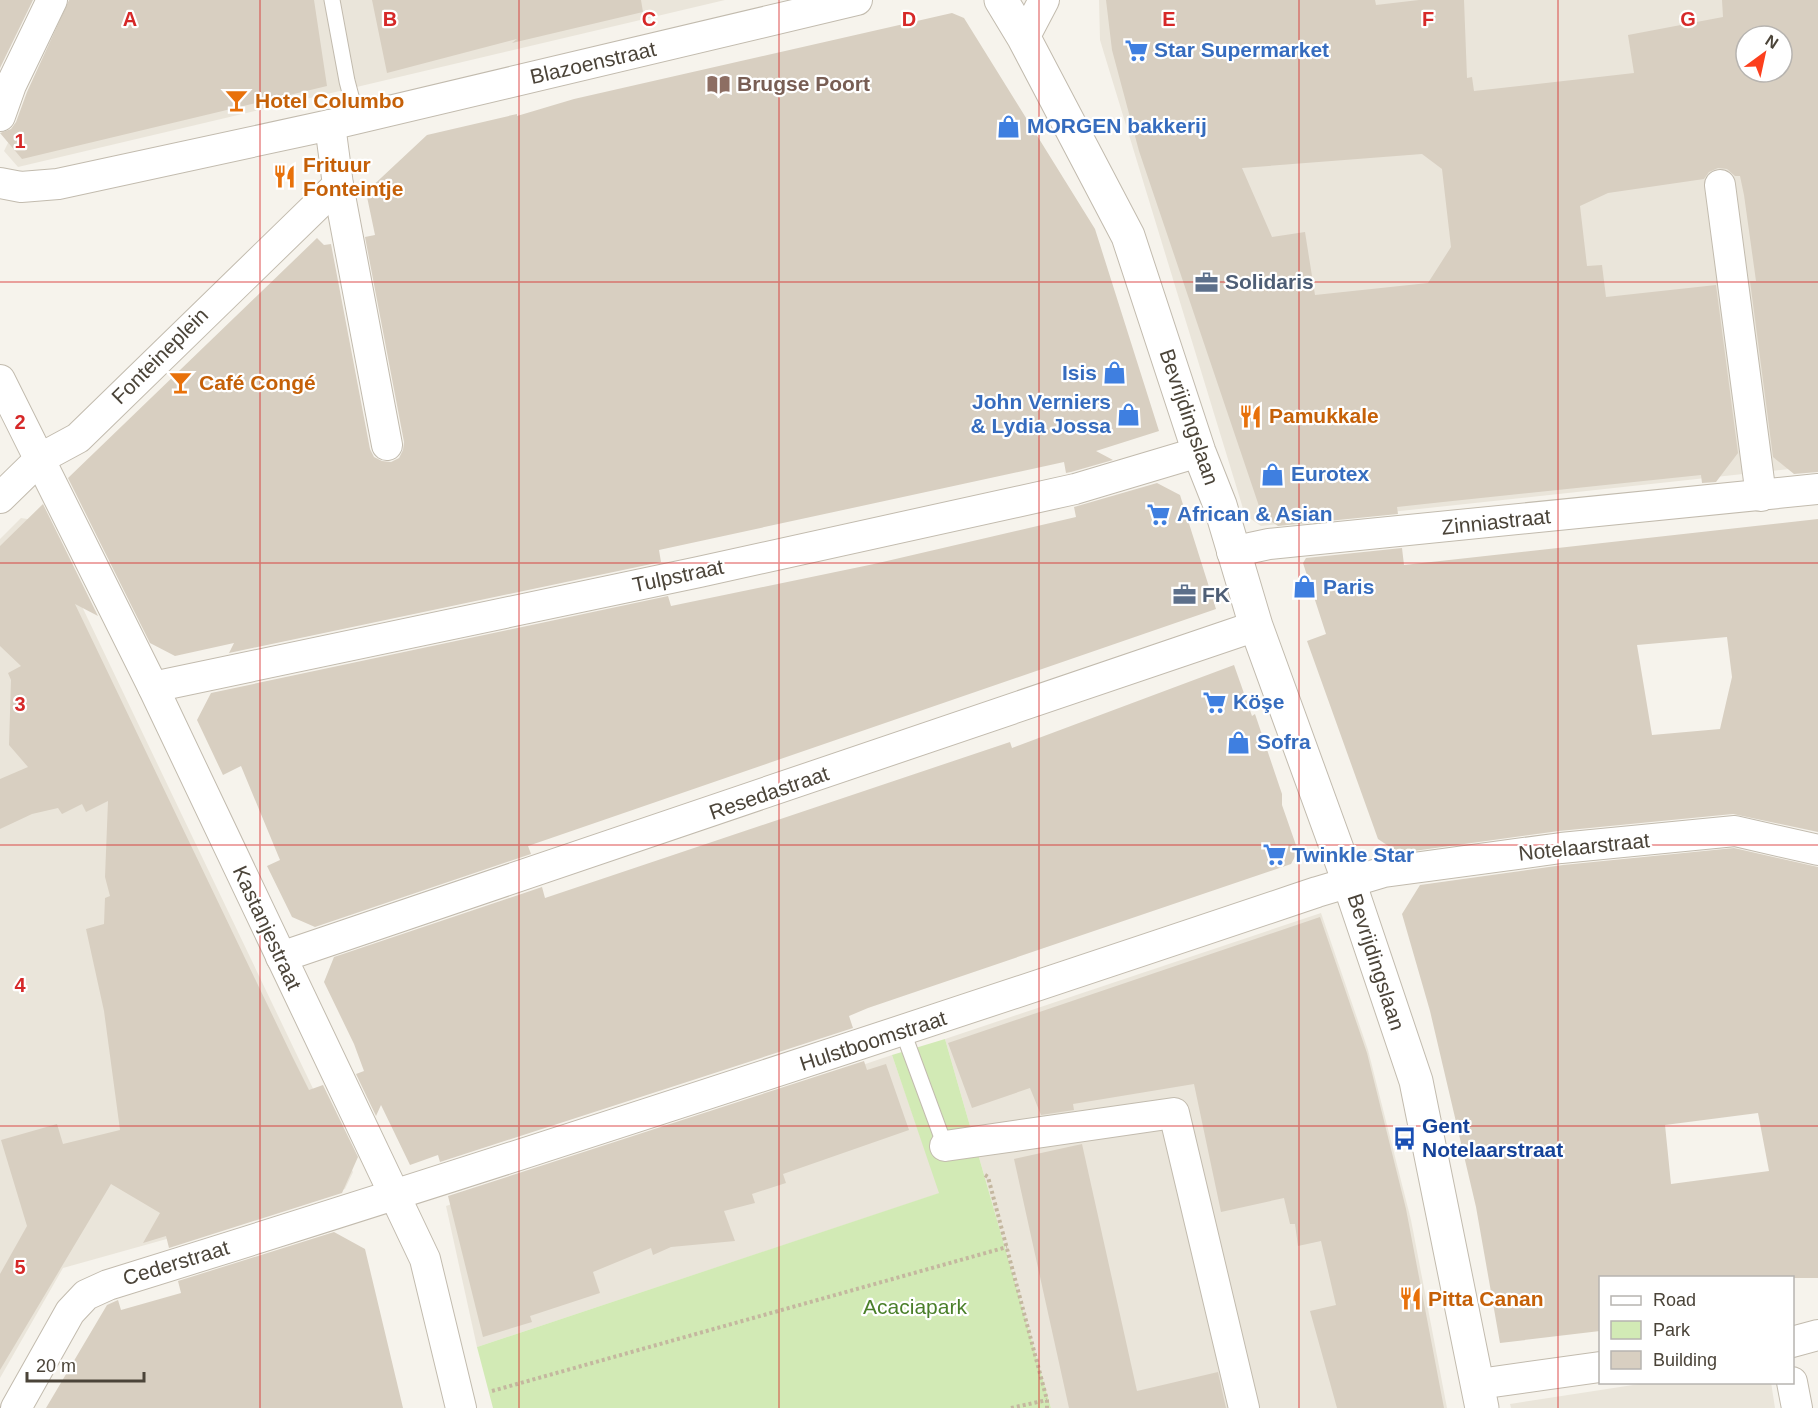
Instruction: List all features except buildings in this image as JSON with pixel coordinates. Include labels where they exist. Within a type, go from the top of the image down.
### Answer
[{"type":"street","points":[[0,116],[11,85],[52,0]]},
{"type":"street","name":"Blazoenstraat","points":[[343,122],[857,0]]},
{"type":"street","name":"Bevrijdingslaan","points":[[1000,0],[1024,38],[1128,236],[1199,452],[1220,505],[1232,552],[1256,626],[1349,882],[1416,1081],[1480,1396]]},
{"type":"street","points":[[1024,38],[1044,0]]},
{"type":"street","points":[[0,183],[21,187],[58,184],[343,122],[338,185],[387,445]]},
{"type":"street","name":"Fonteineplein","points":[[0,498],[41,458],[78,438],[338,185]]},
{"type":"street","points":[[1720,185],[1761,496]]},
{"type":"street","points":[[0,380],[41,458]]},
{"type":"street","name":"Tulpstraat","points":[[153,687],[699,572],[1075,489],[1199,452]]},
{"type":"street","name":"Kastanjestraat","points":[[41,458],[153,687],[425,1259],[460,1404]]},
{"type":"street","name":"Zinniastraat","points":[[1232,552],[1269,544],[1818,489]]},
{"type":"street","name":"Resedastraat","points":[[281,957],[1256,626]]},
{"type":"street","name":"Notelaarstraat","points":[[1349,882],[1384,872],[1549,849],[1735,831],[1818,850]]},
{"type":"street","name":"Hulstboomstraat","points":[[395,1196],[903,1032],[1349,882]]},
{"type":"street","points":[[945,1146],[1174,1113],[1244,1408]]},
{"type":"street","name":"Cederstraat","points":[[16,1408],[70,1312],[86,1295],[108,1284],[395,1196]]},
{"type":"street","points":[[1794,1341],[1818,1335]]},
{"type":"street","points":[[1480,1396],[1599,1367]]},
{"type":"street","points":[[1792,1384],[1797,1408]]},
{"type":"lane","points":[[332,0],[347,81],[343,122]]},
{"type":"lane","points":[[903,1032],[945,1146]]},
{"type":"path","points":[[945,1146],[988,1177],[1047,1400],[1047,1408]]},
{"type":"path","points":[[460,1404],[1006,1247]]},
{"type":"path","points":[[1011,1408],[1047,1400]]},
{"type":"shaded area","points":[[78,0],[725,0],[18,167],[4,151]]},
{"type":"shaded area","points":[[1099,0],[1818,0],[1818,466],[1261,526],[1245,515],[1100,40]]},
{"type":"shaded area","points":[[21,518],[41,521],[353,1172],[345,1189],[63,1268],[0,1378],[0,539]]},
{"type":"shaded area","points":[[1321,913],[1368,1050],[1411,1220],[1447,1408],[1051,1408],[945,1039]]},
{"type":"shaded area","points":[[892,1055],[940,1193],[477,1347],[446,1206]]},
{"type":"shaded area","points":[[1640,1384],[1771,1384],[1775,1408],[1511,1408],[1510,1404]]},
{"type":"green space","name":"Acaciapark","points":[[945,1039],[1051,1408],[493,1408],[477,1347],[939,1193],[892,1055]]},
{"type":"place","name":"Star Supermarket","points":[[1136,50]]},
{"type":"place","name":"Brugse Poort","points":[[719,84]]},
{"type":"place","name":"Hotel Columbo","points":[[237,101]]},
{"type":"place","name":"MORGEN bakkerij","points":[[1009,126]]},
{"type":"place","name":"Frituur Fonteintje","points":[[285,177]]},
{"type":"place","name":"Solidaris","points":[[1207,282]]},
{"type":"place","name":"Isis","points":[[1115,373]]},
{"type":"place","name":"Café Congé","points":[[181,383]]},
{"type":"place","name":"John Verniers & Lydia Jossa","points":[[1129,414]]},
{"type":"place","name":"Pamukkale","points":[[1251,416]]},
{"type":"place","name":"Eurotex","points":[[1273,474]]},
{"type":"place","name":"African & Asian","points":[[1159,514]]},
{"type":"place","name":"Paris","points":[[1305,587]]},
{"type":"place","name":"FK","points":[[1184,595]]},
{"type":"place","name":"Köşe","points":[[1215,702]]},
{"type":"place","name":"Sofra","points":[[1239,742]]},
{"type":"place","name":"Twinkle Star","points":[[1274,855]]},
{"type":"place","name":"Gent Notelaarstraat","points":[[1404,1138]]},
{"type":"place","name":"Pitta Canan","points":[[1410,1299]]}]
